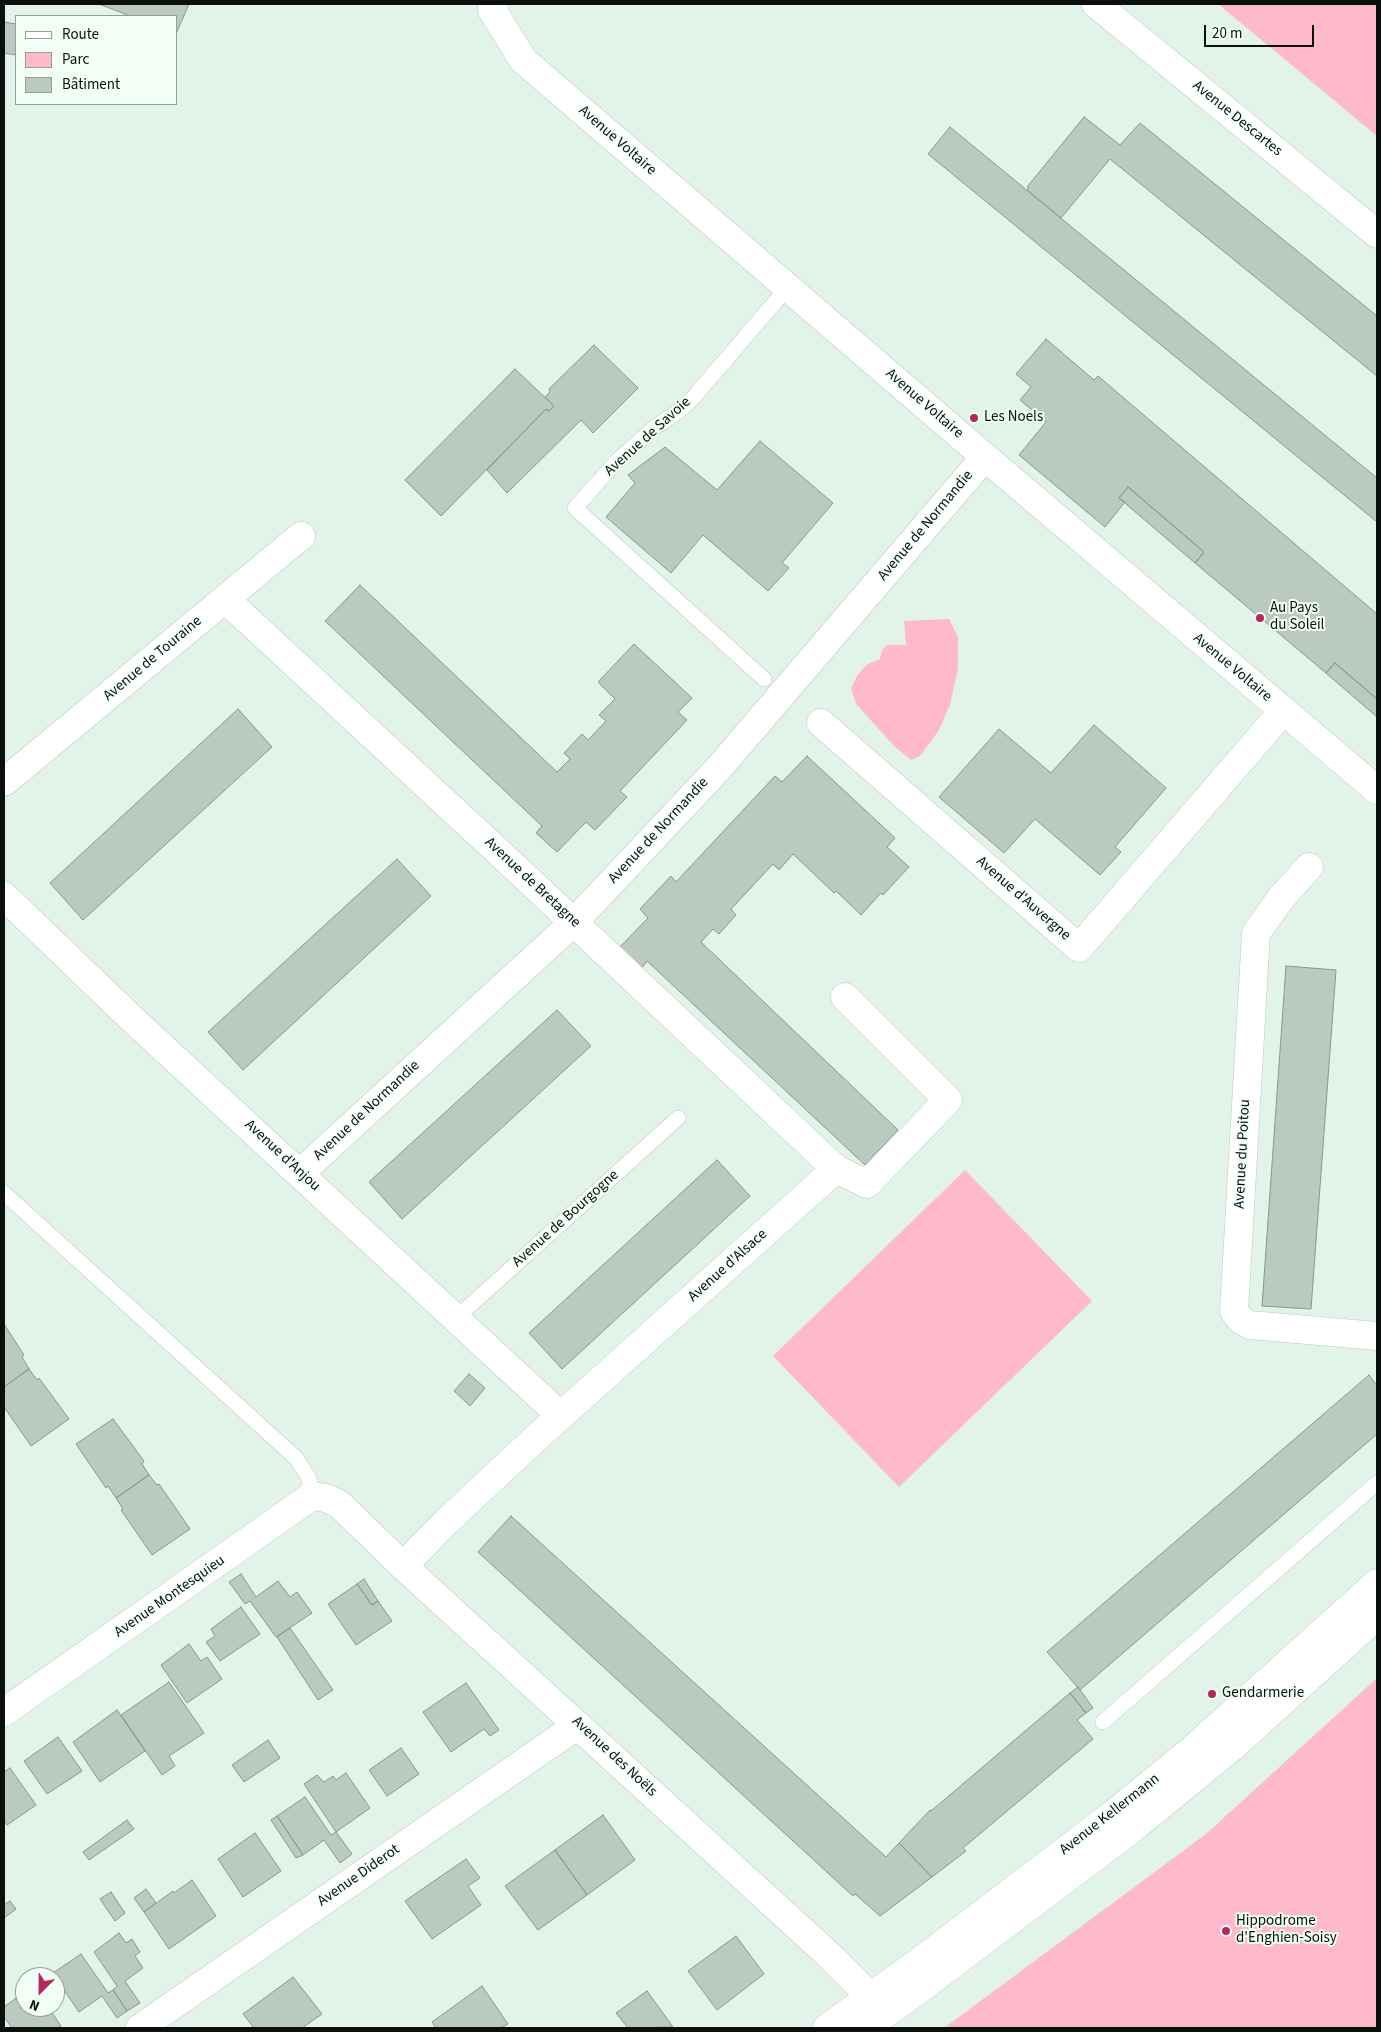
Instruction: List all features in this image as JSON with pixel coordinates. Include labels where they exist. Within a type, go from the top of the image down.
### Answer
[{"type":"street","name":"Avenue Voltaire","points":[[494,4],[492,10],[523,60],[985,457],[1377,790]]},
{"type":"street","name":"Avenue Descartes","points":[[1096,4],[1377,234]]},
{"type":"street","name":"Avenue de Normandie","points":[[300,1173],[574,922],[718,769],[985,457]]},
{"type":"street","name":"Avenue de Touraine","points":[[4,782],[302,536]]},
{"type":"street","name":"Avenue de Bretagne","points":[[225,599],[574,922],[836,1169]]},
{"type":"street","name":"Avenue d'Auvergne","points":[[821,723],[1079,948],[1283,711]]},
{"type":"street","name":"Avenue du Poitou","points":[[1309,867],[1281,898],[1256,933],[1234,1311],[1241,1320],[1250,1325],[1377,1336]]},
{"type":"street","name":"Avenue d'Anjou","points":[[4,896],[131,1018],[561,1416]]},
{"type":"street","points":[[836,1169],[867,1184],[948,1100],[845,997]]},
{"type":"street","name":"Avenue d'Alsace","points":[[403,1566],[446,1522],[561,1416],[836,1169]]},
{"type":"street","name":"Avenue des Noëls","points":[[312,1496],[326,1498],[339,1504],[403,1566],[831,1957],[879,2005]]},
{"type":"street","name":"Avenue Montesquieu","points":[[4,1712],[312,1496]]},
{"type":"street","name":"Avenue Kellermann","points":[[865,2028],[879,2005],[1194,1748],[1377,1583]]},
{"type":"street","name":"Avenue Kellermann","points":[[827,2028],[879,2005],[1056,1887],[1162,1805],[1231,1748],[1377,1616]]},
{"type":"street","name":"Avenue Diderot","points":[[140,2028],[578,1724]]},
{"type":"lane","name":"Avenue de Savoie","points":[[764,679],[574,508],[617,461],[655,427],[679,411],[693,398],[788,287]]},
{"type":"lane","name":"Avenue de Bourgogne","points":[[455,1319],[678,1118]]},
{"type":"lane","points":[[4,1193],[296,1458],[310,1478],[312,1496]]},
{"type":"lane","points":[[1102,1722],[1377,1483]]},
{"type":"green space","points":[[1218,4],[1377,4],[1377,136]]},
{"type":"green space","points":[[949,619],[958,637],[958,668],[950,705],[939,730],[920,756],[911,760],[895,747],[856,704],[851,688],[857,676],[866,665],[880,659],[882,650],[887,645],[906,645],[904,621]]},
{"type":"green space","points":[[965,1170],[1092,1301],[899,1487],[773,1356]]},
{"type":"green space","name":"Hippodrome d'Enghien-Soisy","points":[[1377,1678],[1377,2028],[944,2028],[1206,1834]]},
{"type":"building","points":[[99,4],[189,4],[178,29],[178,15],[127,15]]},
{"type":"building","points":[[4,22],[15,24],[15,55],[4,53]]},
{"type":"building","points":[[1084,117],[1120,145],[1140,123],[1377,316],[1377,376],[1110,159],[1061,218],[1027,190],[1029,188],[1027,187]]},
{"type":"building","points":[[950,127],[1377,478],[1377,522],[928,154]]},
{"type":"building","points":[[1046,339],[1094,380],[1098,376],[1377,614],[1377,699],[1335,663],[1326,673],[1195,563],[1204,552],[1128,487],[1119,498],[1125,502],[1105,527],[1019,455],[1046,422],[1020,400],[1031,387],[1016,374]]},
{"type":"building","points":[[594,345],[638,388],[593,433],[581,420],[507,493],[487,470],[546,409],[549,411],[554,406],[545,397],[550,392],[549,389]]},
{"type":"building","points":[[515,369],[554,406],[549,411],[546,409],[441,516],[405,480]]},
{"type":"building","points":[[760,441],[833,503],[782,563],[789,568],[768,591],[703,535],[671,573],[606,517],[635,483],[628,475],[665,447],[717,490]]},
{"type":"building","points":[[1128,487],[1204,552],[1195,563],[1119,498]]},
{"type":"building","points":[[360,585],[557,772],[570,759],[564,753],[582,734],[588,740],[606,721],[599,715],[615,699],[598,682],[634,644],[692,698],[678,712],[687,720],[620,791],[627,797],[595,830],[586,822],[557,852],[536,833],[542,826],[325,621]]},
{"type":"building","points":[[1335,663],[1377,699],[1377,717],[1326,673]]},
{"type":"building","points":[[238,709],[272,747],[83,920],[50,883]]},
{"type":"building","points":[[1094,725],[1166,788],[1115,847],[1121,852],[1100,875],[1035,819],[1004,853],[939,797],[999,729],[1051,773]]},
{"type":"building","points":[[807,756],[895,838],[887,847],[909,867],[861,915],[836,891],[834,893],[793,854],[779,870],[773,864],[731,909],[736,915],[719,934],[713,929],[701,942],[898,1130],[865,1165],[647,961],[641,969],[619,948],[648,918],[640,909],[671,876],[676,882],[775,776],[782,782]]},
{"type":"building","points":[[397,859],[431,896],[243,1070],[208,1032]]},
{"type":"building","points":[[1286,966],[1336,970],[1311,1309],[1262,1306]]},
{"type":"building","points":[[557,1010],[591,1046],[402,1219],[369,1182]]},
{"type":"building","points":[[717,1160],[750,1196],[562,1369],[529,1333]]},
{"type":"building","points":[[4,1324],[24,1355],[22,1357],[29,1369],[4,1387]]},
{"type":"building","points":[[29,1369],[37,1380],[39,1378],[69,1419],[31,1446],[4,1407],[4,1387]]},
{"type":"building","points":[[469,1374],[485,1388],[470,1406],[454,1391]]},
{"type":"building","points":[[1369,1375],[1377,1386],[1377,1434],[1080,1690],[1047,1652]]},
{"type":"building","points":[[113,1419],[144,1461],[142,1464],[149,1475],[116,1498],[108,1486],[106,1488],[76,1444]]},
{"type":"building","points":[[149,1475],[157,1485],[159,1484],[190,1529],[152,1555],[121,1510],[123,1509],[116,1498]]},
{"type":"building","points":[[511,1516],[886,1857],[899,1843],[932,1877],[880,1916],[855,1894],[853,1896],[478,1552]]},
{"type":"building","points":[[241,1574],[256,1597],[278,1581],[290,1597],[297,1592],[312,1613],[276,1637],[250,1601],[245,1604],[229,1582]]},
{"type":"building","points":[[364,1579],[378,1601],[372,1605],[357,1584]]},
{"type":"building","points":[[357,1584],[372,1605],[378,1601],[392,1621],[356,1645],[328,1604]]},
{"type":"building","points":[[241,1607],[260,1634],[220,1661],[206,1642],[215,1636],[211,1629]]},
{"type":"building","points":[[290,1628],[333,1690],[318,1700],[277,1637]]},
{"type":"building","points":[[189,1644],[201,1661],[207,1657],[222,1679],[187,1703],[161,1665]]},
{"type":"building","points":[[169,1682],[204,1733],[169,1756],[175,1766],[162,1775],[121,1715]]},
{"type":"building","points":[[466,1683],[499,1730],[490,1736],[484,1729],[451,1752],[423,1712]]},
{"type":"building","points":[[1078,1687],[1093,1708],[1086,1713],[1070,1693]]},
{"type":"building","points":[[1070,1693],[1086,1713],[1077,1720],[1093,1739],[963,1848],[966,1851],[932,1877],[899,1843],[930,1810]]},
{"type":"building","points":[[117,1710],[145,1751],[100,1782],[73,1742]]},
{"type":"building","points":[[58,1737],[82,1771],[47,1794],[24,1761]]},
{"type":"building","points":[[268,1740],[280,1758],[244,1782],[232,1765]]},
{"type":"building","points":[[401,1748],[419,1774],[387,1796],[369,1770]]},
{"type":"building","points":[[10,1768],[36,1805],[7,1825],[4,1821],[4,1772]]},
{"type":"building","points":[[346,1773],[370,1808],[336,1832],[304,1784],[317,1775],[324,1782],[333,1776],[336,1780]]},
{"type":"building","points":[[305,1797],[331,1835],[336,1832],[352,1854],[340,1863],[324,1840],[303,1855],[277,1816]]},
{"type":"building","points":[[603,1815],[635,1860],[587,1895],[555,1850]]},
{"type":"building","points":[[277,1816],[303,1855],[296,1858],[271,1820]]},
{"type":"building","points":[[127,1820],[134,1829],[89,1860],[83,1852]]},
{"type":"building","points":[[255,1833],[281,1871],[243,1897],[218,1859]]},
{"type":"building","points":[[555,1850],[587,1895],[538,1930],[505,1886]]},
{"type":"building","points":[[466,1859],[480,1878],[468,1886],[481,1905],[432,1939],[405,1901]]},
{"type":"building","points":[[192,1880],[216,1916],[169,1949],[144,1912]]},
{"type":"building","points":[[146,1889],[156,1903],[144,1912],[134,1898]]},
{"type":"building","points":[[111,1892],[125,1913],[115,1921],[100,1899]]},
{"type":"building","points":[[10,1901],[16,1909],[4,1918],[4,1905]]},
{"type":"building","points":[[119,1933],[126,1943],[132,1939],[140,1952],[135,1956],[143,1968],[125,1981],[140,2003],[127,2011],[113,1990],[117,1986],[94,1952]]},
{"type":"building","points":[[736,1936],[764,1974],[717,2010],[688,1971]]},
{"type":"building","points":[[81,1954],[108,1993],[113,1990],[127,2011],[117,2018],[102,1996],[79,2012],[65,1991],[65,1967],[62,1967]]},
{"type":"building","points":[[293,1977],[322,2014],[302,2028],[254,2028],[243,2014]]},
{"type":"building","points":[[482,1986],[508,2024],[501,2028],[436,2028],[432,2022]]},
{"type":"building","points":[[647,1991],[673,2027],[628,2028],[616,2013]]},
{"type":"building","points":[[15,1999],[15,2017],[55,2017],[61,2026],[57,2028],[12,2028],[4,2017],[4,2004],[5,2006]]},
{"type":"place","name":"Les Noels","points":[[974,418]]},
{"type":"place","name":"Au Pays du Soleil","points":[[1260,618]]},
{"type":"place","name":"Gendarmerie","points":[[1212,1694]]},
{"type":"place","name":"Hippodrome d'Enghien-Soisy","points":[[1226,1931]]}]
